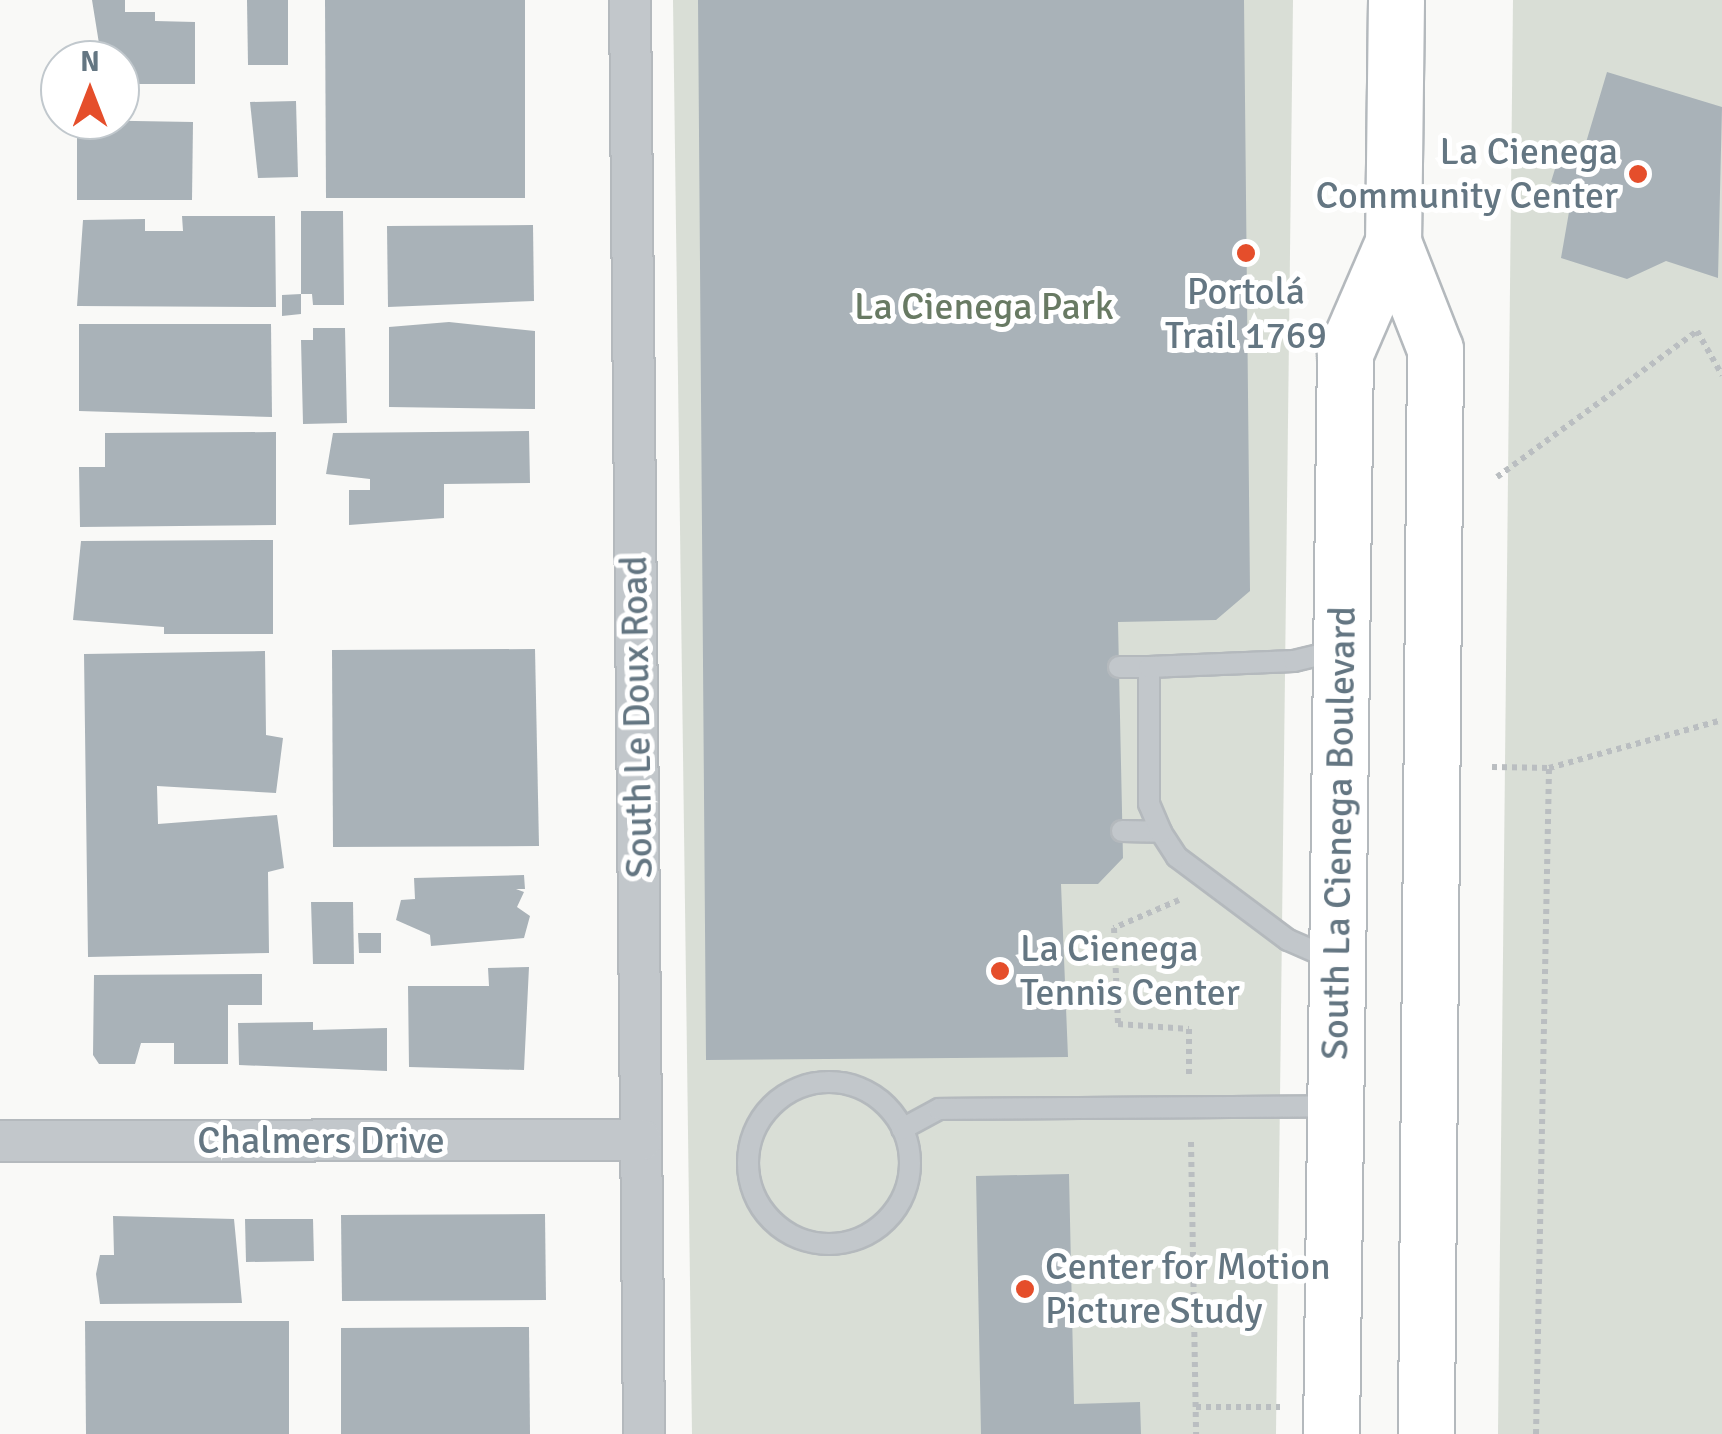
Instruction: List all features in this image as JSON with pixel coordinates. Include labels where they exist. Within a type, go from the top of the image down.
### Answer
[{"type":"main road","name":"South La Cienega Boulevard","points":[[1396,0],[1393,242],[1435,349],[1426,1434]]},
{"type":"main road","name":"South La Cienega Boulevard","points":[[1331,1434],[1345,353],[1393,242]]},
{"type":"street","name":"South Le Doux Road","points":[[630,0],[644,1434]]},
{"type":"street","name":"Chalmers Drive","points":[[0,1141],[642,1140]]},
{"type":"lane","points":[[1119,667],[1294,661],[1341,650]]},
{"type":"lane","points":[[1148,667],[1148,804],[1161,832],[1178,856],[1288,940],[1337,961]]},
{"type":"lane","points":[[1122,831],[1161,832]]},
{"type":"lane","points":[[852,1085],[877,1097],[902,1129],[911,1168],[904,1195],[868,1234],[814,1242],[768,1217],[755,1196],[750,1144],[777,1100],[799,1087],[852,1085]]},
{"type":"lane","points":[[902,1129],[939,1109],[1335,1106]]},
{"type":"path","points":[[1496,477],[1697,331],[1722,375]]},
{"type":"path","points":[[1492,767],[1549,768],[1722,720]]},
{"type":"path","points":[[1536,1434],[1549,768]]},
{"type":"path","points":[[1196,1407],[1281,1407]]},
{"type":"green space","name":"La Cienega Park","points":[[673,0],[1293,0],[1276,1434],[692,1434]]},
{"type":"green space","points":[[1513,0],[1722,0],[1722,1434],[1498,1434]]},
{"type":"building","points":[[92,0],[125,0],[125,12],[155,12],[155,21],[195,22],[195,84],[140,84],[140,40],[98,40]]},
{"type":"building","points":[[247,0],[288,0],[288,65],[248,65]]},
{"type":"building","points":[[325,0],[525,0],[525,198],[326,198]]},
{"type":"building","points":[[698,0],[1244,0],[1250,591],[1216,620],[1118,622],[1123,858],[1098,884],[1061,884],[1068,1057],[706,1060]]},
{"type":"building","name":"La Cienega Community Center","points":[[1607,72],[1722,107],[1718,278],[1666,261],[1627,279],[1561,258],[1573,189],[1551,182],[1558,159],[1579,166]]},
{"type":"building","points":[[296,101],[298,177],[258,178],[250,102]]},
{"type":"building","points":[[140,121],[193,122],[192,200],[77,200],[77,140],[140,140]]},
{"type":"building","points":[[301,211],[343,211],[344,305],[313,305],[312,294],[301,294]]},
{"type":"building","points":[[182,216],[275,216],[276,307],[77,306],[83,220],[145,219],[145,231],[183,231]]},
{"type":"building","points":[[533,225],[534,301],[388,307],[387,226]]},
{"type":"building","points":[[301,294],[301,314],[282,316],[282,295]]},
{"type":"building","points":[[449,322],[535,331],[535,409],[389,407],[389,327]]},
{"type":"building","points":[[79,324],[271,324],[272,417],[79,411]]},
{"type":"building","points":[[313,328],[345,328],[347,423],[303,424],[301,340],[313,340]]},
{"type":"building","points":[[529,431],[530,483],[444,484],[444,518],[349,525],[349,490],[370,490],[370,479],[326,474],[333,433]]},
{"type":"building","points":[[276,432],[276,525],[80,527],[79,467],[105,467],[105,433]]},
{"type":"building","points":[[273,540],[273,634],[164,634],[164,627],[73,620],[81,541]]},
{"type":"building","points":[[535,649],[539,846],[333,847],[332,650]]},
{"type":"building","points":[[265,651],[266,735],[283,738],[276,793],[157,786],[158,824],[277,815],[284,868],[268,872],[269,953],[88,957],[84,654]]},
{"type":"building","points":[[524,875],[525,889],[516,889],[524,892],[517,907],[530,916],[524,938],[431,946],[430,935],[396,920],[401,900],[415,899],[414,878]]},
{"type":"building","points":[[311,902],[353,902],[354,964],[313,964]]},
{"type":"building","points":[[358,933],[381,933],[381,953],[359,953]]},
{"type":"building","points":[[529,967],[524,1070],[409,1067],[408,986],[489,986],[488,968]]},
{"type":"building","points":[[262,974],[262,1005],[228,1005],[228,1064],[174,1064],[174,1043],[141,1043],[135,1064],[99,1064],[93,1055],[94,975]]},
{"type":"building","points":[[313,1022],[313,1030],[387,1028],[387,1071],[239,1065],[238,1023]]},
{"type":"building","name":"Center for Motion Picture Study","points":[[1069,1174],[1074,1404],[1140,1402],[1141,1434],[981,1434],[976,1176]]},
{"type":"building","points":[[545,1214],[546,1300],[342,1301],[341,1215]]},
{"type":"building","points":[[113,1216],[234,1219],[242,1303],[100,1304],[96,1274],[100,1255],[114,1255]]},
{"type":"building","points":[[245,1219],[313,1219],[314,1261],[246,1262]]},
{"type":"building","points":[[85,1321],[289,1321],[289,1434],[86,1434]]},
{"type":"building","points":[[529,1327],[530,1434],[341,1434],[341,1328]]},
{"type":"place","name":"La Cienega Community Center","points":[[1638,174]]},
{"type":"place","name":"Portolá Trail 1769","points":[[1246,253]]},
{"type":"place","name":"La Cienega Tennis Center","points":[[1000,971]]},
{"type":"place","name":"Center for Motion Picture Study","points":[[1025,1289]]}]
